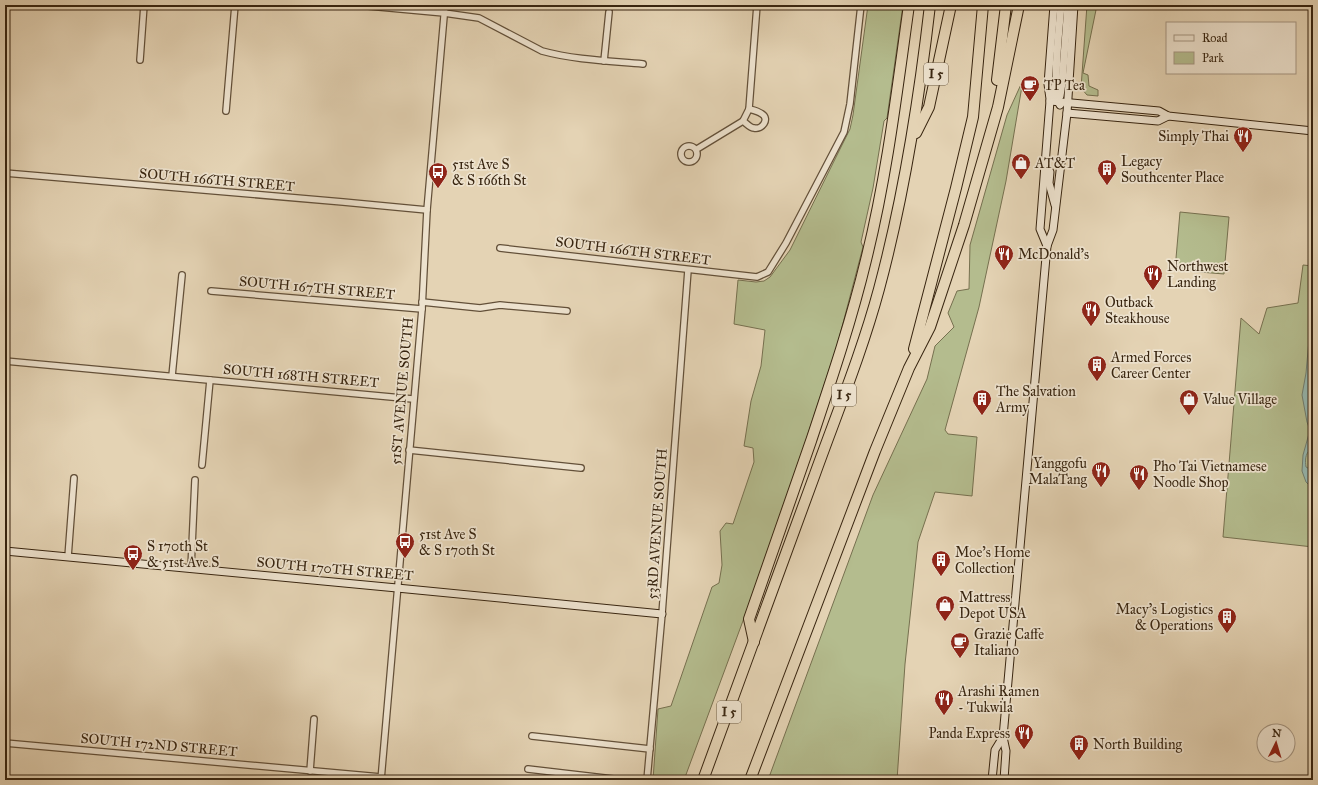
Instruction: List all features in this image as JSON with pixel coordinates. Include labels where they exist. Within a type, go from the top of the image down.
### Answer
[{"type":"highway","points":[[754,643],[749,619],[830,385],[847,331],[866,261],[881,194],[909,5]]},
{"type":"highway","name":"I 5","points":[[703,780],[854,368],[878,292],[897,218],[912,140],[930,5]]},
{"type":"highway","name":"I 5","points":[[912,140],[929,108],[951,5]]},
{"type":"highway","points":[[909,368],[956,188],[972,117],[984,5]]},
{"type":"highway","points":[[978,66],[987,5]]},
{"type":"highway","points":[[987,146],[1006,5]]},
{"type":"highway","points":[[750,780],[875,451],[909,368],[930,327],[964,225],[987,146],[999,101],[1019,5]]},
{"type":"main road","points":[[1047,246],[1040,229],[1050,102],[1048,84],[1054,5]]},
{"type":"main road","points":[[1061,5],[1056,84],[1058,102],[1066,113],[1158,121],[1168,116]]},
{"type":"main road","points":[[1058,102],[1062,83],[1068,5]]},
{"type":"main road","points":[[1004,780],[1006,751],[1003,737],[1047,246],[1054,230],[1068,102],[1074,5]]},
{"type":"main road","points":[[1050,102],[1056,84]]},
{"type":"main road","points":[[1050,102],[1068,102],[1159,111],[1168,116],[1313,131]]},
{"type":"main road","points":[[1044,168],[1048,169],[1050,172],[1049,183],[1056,209]]},
{"type":"main road","name":"SOUTH 170TH STREET","points":[[5,551],[662,614]]},
{"type":"main road","points":[[992,780],[995,750],[1003,737]]},
{"type":"street","points":[[140,60],[144,5]]},
{"type":"street","points":[[226,111],[235,5]]},
{"type":"street","points":[[357,5],[444,13],[479,18],[542,52],[604,61],[643,64]]},
{"type":"street","name":"51ST AVENUE SOUTH","points":[[381,779],[422,309],[426,210],[445,5]]},
{"type":"street","points":[[697,149],[743,121],[749,108],[757,5]]},
{"type":"street","name":"SOUTH 166TH STREET","points":[[500,248],[757,277],[768,272],[786,244],[844,132],[850,104],[862,5]]},
{"type":"street","points":[[604,61],[608,12]]},
{"type":"street","points":[[743,121],[754,128],[759,128],[765,121],[765,117],[762,114],[749,108]]},
{"type":"street","name":"SOUTH 166TH STREET","points":[[5,173],[426,210]]},
{"type":"street","name":"53RD AVENUE SOUTH","points":[[647,780],[662,614],[688,270]]},
{"type":"street","points":[[172,376],[182,275]]},
{"type":"street","name":"SOUTH 167TH STREET","points":[[211,291],[422,309]]},
{"type":"street","points":[[422,302],[480,308],[509,305],[567,311]]},
{"type":"street","name":"SOUTH 168TH STREET","points":[[5,361],[413,399]]},
{"type":"street","name":"SOUTH 168TH STREET","points":[[202,465],[210,380]]},
{"type":"street","points":[[409,450],[581,468]]},
{"type":"street","points":[[68,557],[74,478]]},
{"type":"street","points":[[192,568],[196,480]]},
{"type":"street","points":[[310,771],[314,719]]},
{"type":"street","points":[[532,736],[650,749]]},
{"type":"street","name":"SOUTH 172ND STREET","points":[[5,742],[381,779]]},
{"type":"street","points":[[528,769],[622,780]]},
{"type":"green space","points":[[868,5],[903,5],[887,118],[884,121],[873,188],[861,242],[863,247],[837,346],[747,610],[684,780],[653,780],[658,709],[671,706],[712,587],[719,583],[722,565],[720,531],[726,523],[733,524],[754,462],[753,448],[744,446],[751,401],[761,366],[765,330],[734,324],[738,280],[756,282],[764,281],[770,277],[790,250],[850,129]]},
{"type":"green space","points":[[1087,5],[1097,5],[1083,73],[1088,75],[1089,86],[1098,90],[1098,96],[1087,95],[1081,88]]},
{"type":"green space","points":[[1023,80],[1006,181],[979,307],[945,430],[948,434],[977,437],[972,496],[935,492],[918,542],[905,664],[897,780],[768,780],[873,495],[927,379],[935,346],[954,327],[948,313],[957,291],[969,289],[970,245],[1007,115]]},
{"type":"green space","points":[[1180,212],[1229,217],[1224,274],[1175,270]]},
{"type":"green space","points":[[1303,265],[1313,266],[1313,547],[1223,537],[1241,318],[1259,334],[1267,308],[1298,303]]},
{"type":"water","points":[[1313,296],[1313,442],[1306,456],[1306,467],[1313,471],[1313,489],[1306,482],[1302,471],[1303,455],[1310,430],[1302,395],[1306,373]]},
{"type":"place","name":"TP Tea","points":[[1030,102]]},
{"type":"place","name":"Simply Thai","points":[[1243,153]]},
{"type":"place","name":"AT&T","points":[[1021,180]]},
{"type":"place","name":"Legacy Southcenter Place","points":[[1107,186]]},
{"type":"place","name":"51st Ave S & S 166th St","points":[[438,189]]},
{"type":"place","name":"McDonald's","points":[[1004,271]]},
{"type":"place","name":"Northwest Landing","points":[[1153,291]]},
{"type":"place","name":"Outback Steakhouse","points":[[1091,327]]},
{"type":"place","name":"Armed Forces Career Center","points":[[1097,382]]},
{"type":"place","name":"The Salvation Army","points":[[982,416]]},
{"type":"place","name":"Value Village","points":[[1189,416]]},
{"type":"place","name":"Yanggofu MalaTang","points":[[1101,488]]},
{"type":"place","name":"Pho Tai Vietnamese Noodle Shop","points":[[1139,491]]},
{"type":"place","name":"51st Ave S & S 170th St","points":[[405,559]]},
{"type":"place","name":"S 170th St & 51st Ave S","points":[[133,571]]},
{"type":"place","name":"Moe's Home Collection","points":[[941,577]]},
{"type":"place","name":"Mattress Depot USA","points":[[945,622]]},
{"type":"place","name":"Macy's Logistics & Operations","points":[[1227,634]]},
{"type":"place","name":"Grazie Caffe Italiano","points":[[960,659]]},
{"type":"place","name":"Arashi Ramen - Tukwila","points":[[944,716]]},
{"type":"place","name":"Panda Express","points":[[1024,750]]},
{"type":"place","name":"North Building","points":[[1079,761]]}]
